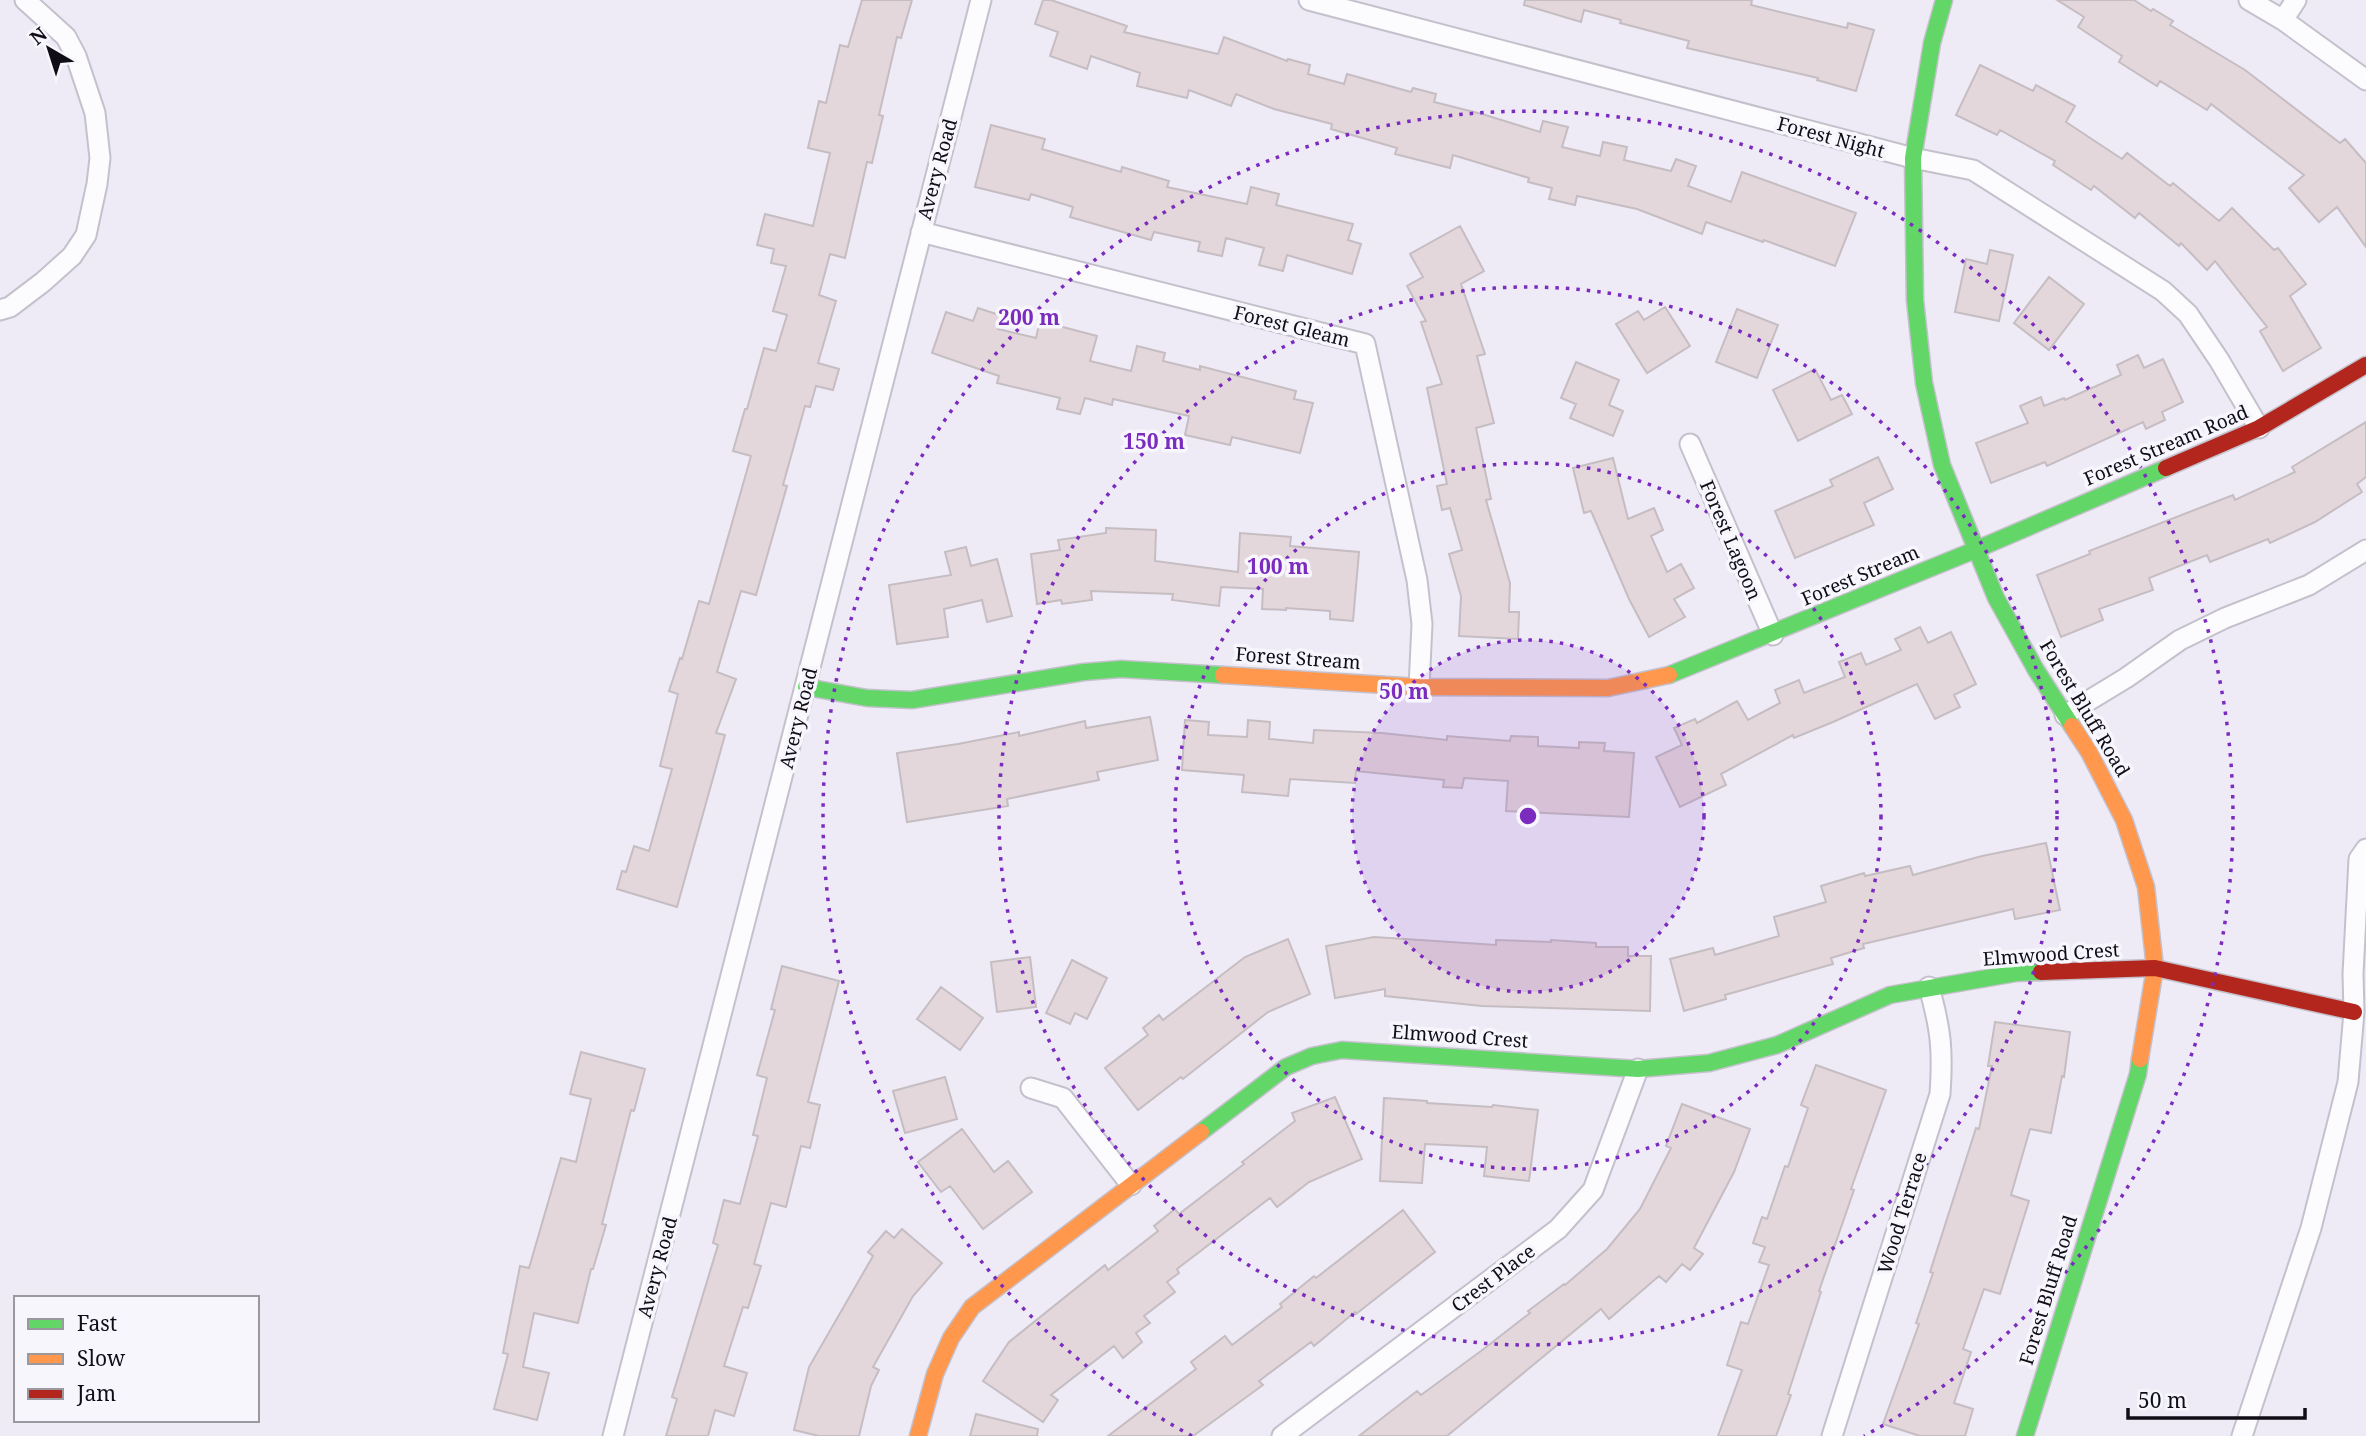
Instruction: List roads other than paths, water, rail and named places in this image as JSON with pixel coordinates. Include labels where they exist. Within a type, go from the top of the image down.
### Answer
[{"type":"street","points":[[0,310],[10,307],[43,282],[72,256],[86,235],[100,158],[96,113],[66,37],[25,0]]},
{"type":"street","name":"Avery Road","points":[[613,1436],[981,0]]},
{"type":"street","name":"Forest Night","points":[[1309,0],[1913,158],[1973,170],[2163,291],[2188,314],[2259,428]]},
{"type":"street","name":"Forest Bluff Road","points":[[1944,0],[1932,43],[1913,158],[1915,300],[1924,383],[1942,465],[1996,598],[2036,670],[2110,789],[2136,853],[2146,887],[2155,968],[2138,1074],[2025,1436]]},
{"type":"street","points":[[2249,0],[2283,20],[2366,79]]},
{"type":"street","points":[[2283,20],[2296,0]]},
{"type":"street","name":"Forest Gleam","points":[[921,232],[1366,344],[1417,580],[1422,624],[1419,687]]},
{"type":"street","name":"Forest Stream Road","points":[[1975,550],[2259,428],[2366,365]]},
{"type":"street","name":"Forest Lagoon","points":[[1690,444],[1773,635]]},
{"type":"street","name":"Forest Stream","points":[[806,687],[867,698],[912,700],[1121,669],[1419,687],[1608,688],[1671,675],[1975,550]]},
{"type":"street","points":[[2065,715],[2126,678],[2180,640],[2225,618],[2309,585],[2366,550]]},
{"type":"street","points":[[2242,1436],[2314,1215],[2347,1082],[2354,1012],[2353,974],[2359,859],[2366,849]]},
{"type":"street","name":"Elmwood Crest","points":[[918,1436],[935,1374],[951,1338],[972,1307],[1286,1067],[1312,1056],[1342,1050],[1638,1069],[1709,1062],[1777,1045],[1891,995],[2016,973],[2155,968],[2354,1012]]},
{"type":"street","name":"Wood Terrace","points":[[1832,1436],[1940,1094],[1940,1028],[1929,987]]},
{"type":"street","name":"Crest Place","points":[[1282,1436],[1558,1229],[1593,1190],[1638,1069]]},
{"type":"street","points":[[1031,1088],[1063,1098],[1131,1185]]}]
